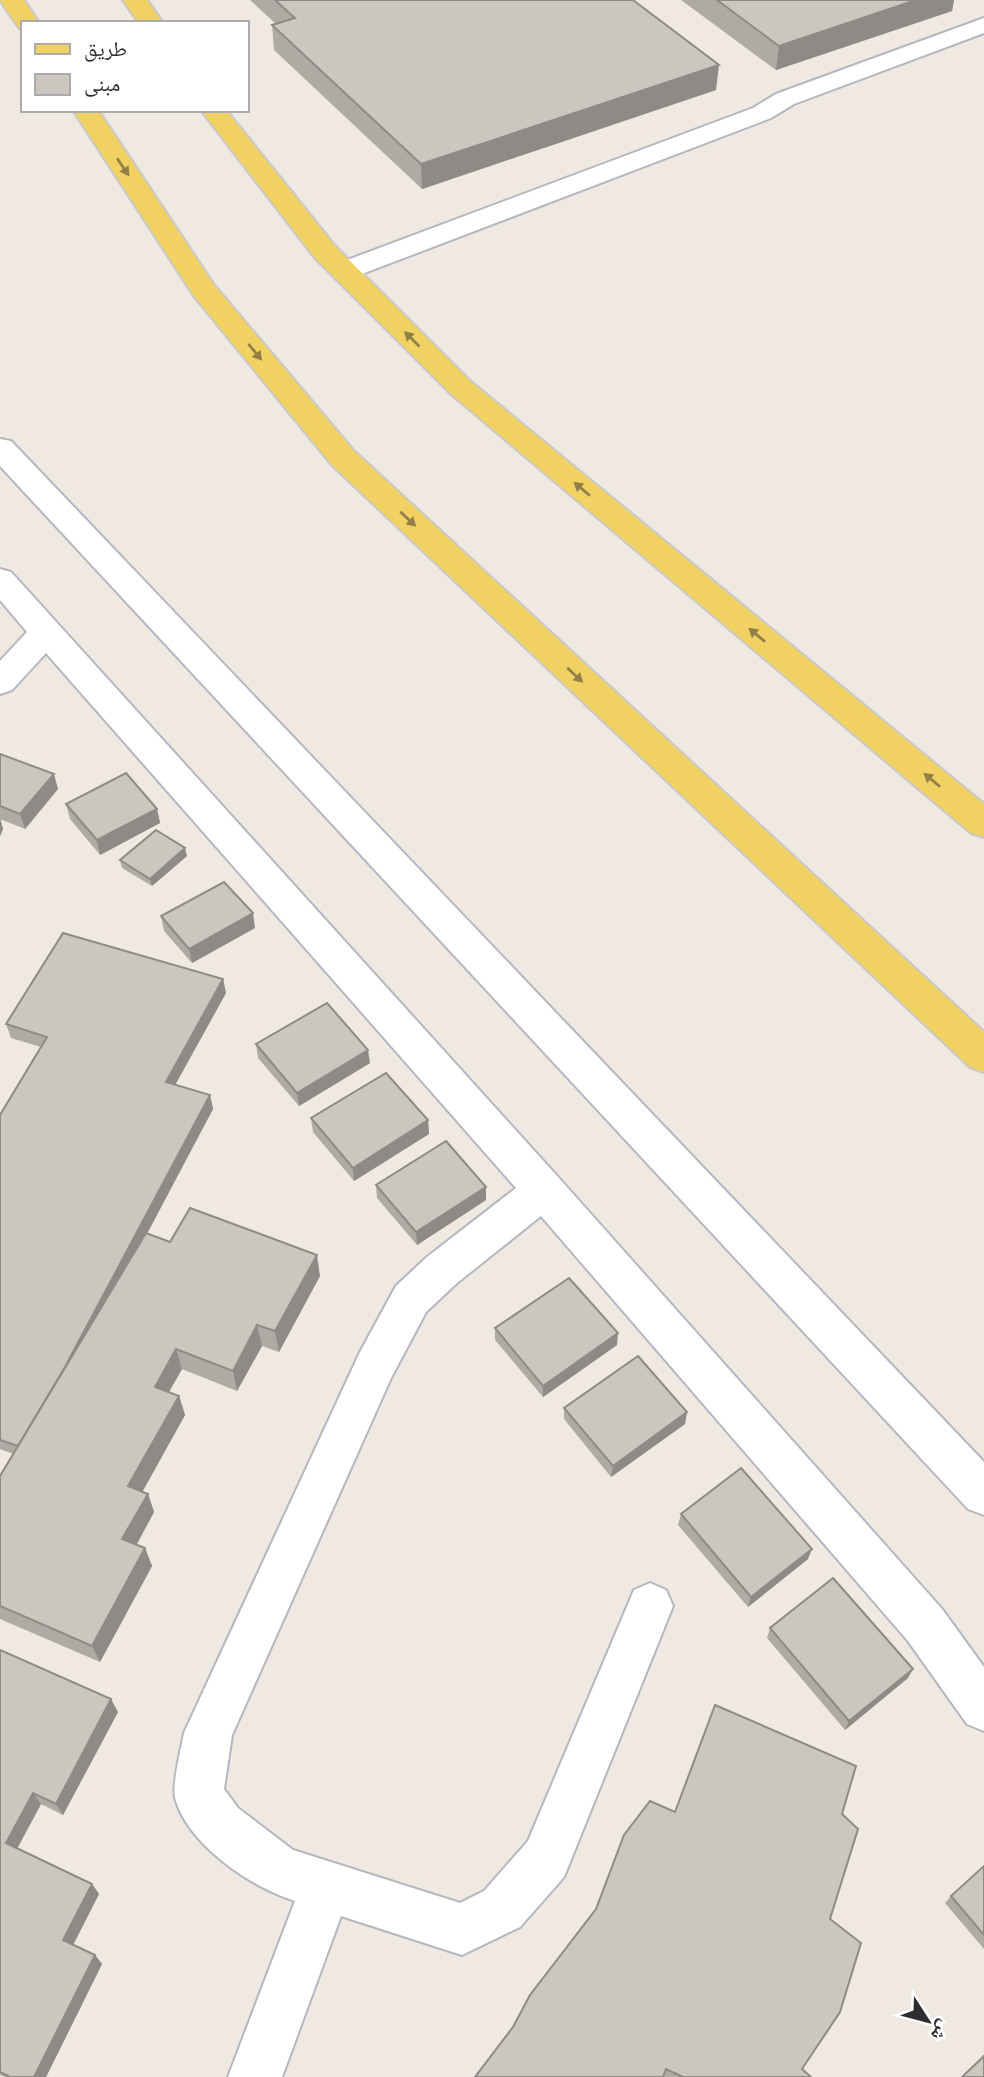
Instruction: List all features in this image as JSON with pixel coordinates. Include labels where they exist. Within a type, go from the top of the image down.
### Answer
[{"type":"main road","points":[[12,0],[26,21]]},
{"type":"main road","points":[[135,0],[150,21]]},
{"type":"main road","points":[[86,112],[204,290],[343,458],[984,1056]]},
{"type":"main road","points":[[216,112],[325,252],[460,387],[984,824]]},
{"type":"street","points":[[344,271],[762,113],[785,99],[984,25]]},
{"type":"street","points":[[0,448],[984,1494]]},
{"type":"street","points":[[0,580],[544,1189],[925,1625],[984,1707]]},
{"type":"street","points":[[0,682],[46,632]]},
{"type":"street","points":[[544,1189],[442,1270],[411,1299],[374,1366],[208,1732],[199,1795],[220,1826],[279,1871],[462,1929],[502,1909],[546,1859],[650,1606]]},
{"type":"street","points":[[255,2077],[326,1887]]},
{"type":"building","points":[[275,0],[633,0],[719,65],[421,164],[272,25],[295,18]]},
{"type":"building","points":[[717,0],[916,0],[779,46]]},
{"type":"building","points":[[0,754],[54,774],[20,814],[0,806]]},
{"type":"building","points":[[126,773],[157,809],[97,840],[66,804]]},
{"type":"building","points":[[156,830],[185,848],[150,879],[120,860]]},
{"type":"building","points":[[224,882],[253,913],[189,949],[161,916]]},
{"type":"building","points":[[63,933],[223,979],[166,1082],[210,1095],[65,1367],[18,1446],[0,1440],[0,1115],[47,1037],[6,1024]]},
{"type":"building","points":[[327,1003],[368,1050],[297,1093],[256,1044]]},
{"type":"building","points":[[386,1073],[428,1120],[353,1168],[311,1118]]},
{"type":"building","points":[[446,1141],[486,1187],[416,1232],[376,1185]]},
{"type":"building","points":[[190,1208],[317,1255],[275,1331],[257,1325],[233,1371],[176,1349],[155,1387],[179,1396],[128,1486],[148,1494],[122,1539],[145,1548],[92,1646],[0,1606],[0,1476],[146,1233],[170,1242]]},
{"type":"building","points":[[569,1278],[618,1333],[543,1386],[495,1328]]},
{"type":"building","points":[[638,1356],[687,1412],[613,1466],[564,1408]]},
{"type":"building","points":[[741,1468],[812,1549],[751,1597],[681,1514]]},
{"type":"building","points":[[833,1578],[913,1669],[849,1721],[770,1628]]},
{"type":"building","points":[[0,1650],[111,1699],[56,1804],[33,1793],[6,1843],[92,1884],[63,1940],[95,1955],[34,2077],[10,2077],[0,2072]]},
{"type":"building","points":[[715,1705],[856,1766],[842,1814],[858,1829],[830,1919],[861,1943],[840,2012],[802,2069],[811,2077],[683,2077],[666,2069],[663,2077],[475,2077],[513,2027],[530,1995],[596,1909],[624,1835],[650,1801],[675,1812]]},
{"type":"building","points":[[984,1866],[984,1935],[951,1896]]},
{"type":"building","points":[[984,2056],[984,2077],[962,2077]]}]
